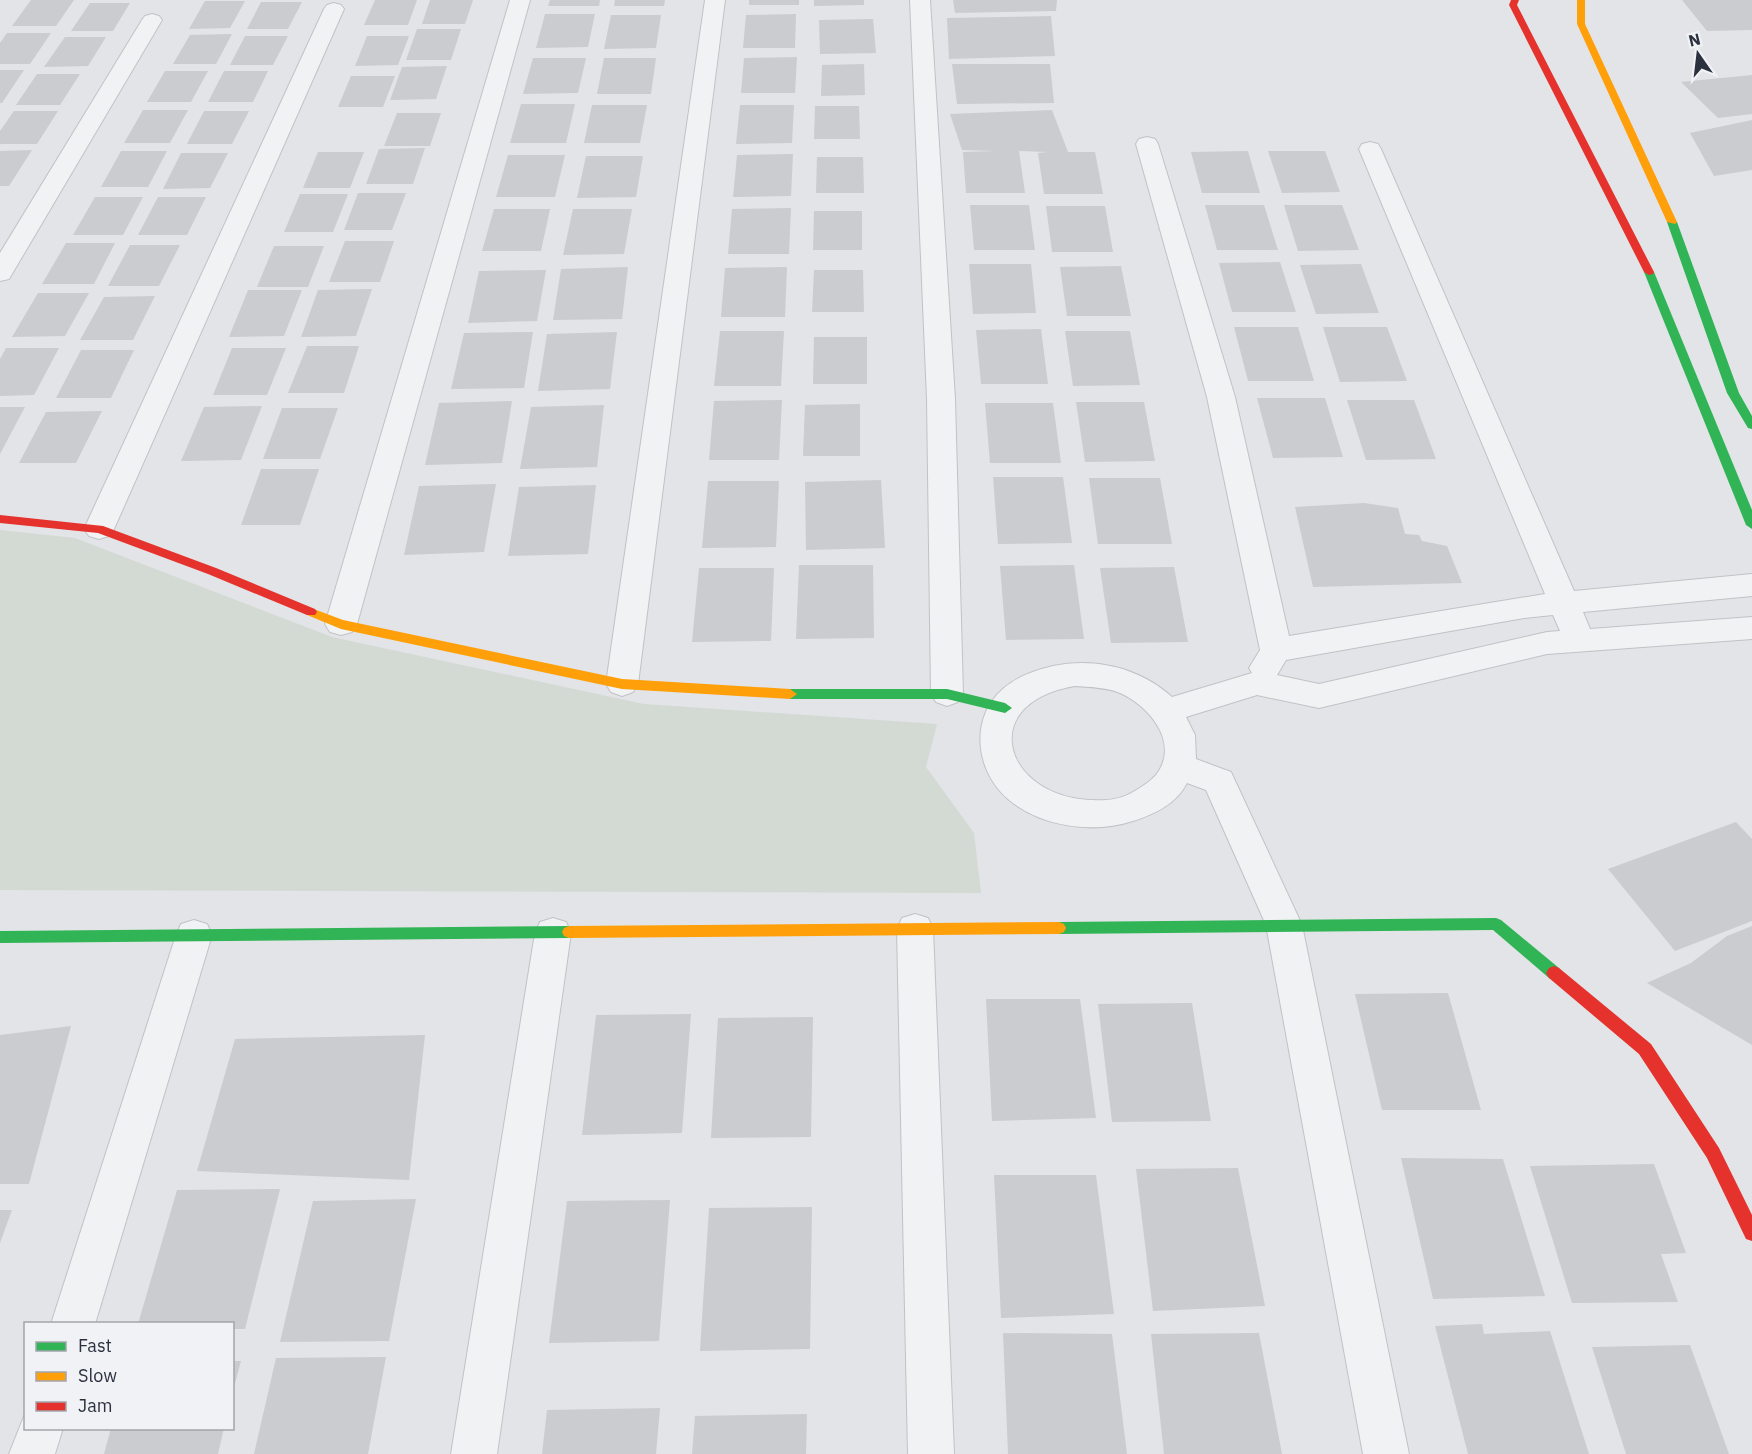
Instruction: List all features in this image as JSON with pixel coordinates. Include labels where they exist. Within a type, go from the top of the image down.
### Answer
[{"type":"street","points":[[341,624],[520,0]]},
{"type":"street","points":[[622,684],[715,0]]},
{"type":"street","points":[[920,0],[941,399],[946,694]]},
{"type":"street","points":[[1515,0],[1513,5],[1644,260],[1752,525]]},
{"type":"street","points":[[1581,0],[1581,24],[1672,222],[1733,393],[1752,425]]},
{"type":"street","points":[[99,529],[334,9]]},
{"type":"street","points":[[0,274],[152,20]]},
{"type":"street","points":[[1148,144],[1221,397],[1275,650],[1257,683]]},
{"type":"street","points":[[1370,149],[1580,641]]},
{"type":"street","points":[[1624,221],[1672,222]]},
{"type":"street","points":[[0,519],[99,529],[212,571],[341,624],[622,684],[801,695],[946,694],[1005,708]]},
{"type":"street","points":[[1275,650],[1512,609],[1752,585]]},
{"type":"street","points":[[1165,711],[1257,683],[1319,696],[1547,643],[1752,628]]},
{"type":"street","points":[[1075,674],[1104,676],[1132,685],[1156,701],[1173,720],[1181,743],[1179,766],[1167,787],[1146,804],[1119,813],[1086,815],[1056,809],[1028,794],[1007,775],[996,752],[995,729],[1005,708],[1022,690],[1046,679],[1075,674]]},
{"type":"street","points":[[1179,766],[1219,781],[1284,925],[1386,1454]]},
{"type":"street","points":[[0,937],[1496,924],[1645,1049],[1713,1153],[1752,1233]]},
{"type":"street","points":[[915,929],[931,1454]]},
{"type":"street","points":[[474,1454],[553,933]]},
{"type":"street","points":[[73,1322],[194,935]]},
{"type":"street","points":[[32,1454],[39,1430]]},
{"type":"shaded area","points":[[0,530],[75,538],[332,637],[644,704],[937,724],[926,767],[974,833],[981,893],[0,890]]},
{"type":"building","points":[[31,0],[74,0],[56,26],[12,26]]},
{"type":"building","points":[[375,0],[417,0],[408,25],[364,25]]},
{"type":"building","points":[[430,0],[473,0],[465,24],[422,24]]},
{"type":"building","points":[[550,0],[600,0],[599,6],[548,6]]},
{"type":"building","points":[[615,0],[665,0],[664,6],[614,6]]},
{"type":"building","points":[[749,0],[799,0],[799,5],[749,5]]},
{"type":"building","points":[[814,0],[864,0],[864,5],[814,6]]},
{"type":"building","points":[[953,0],[1057,0],[1056,11],[955,13]]},
{"type":"building","points":[[1682,0],[1752,0],[1752,30],[1707,31]]},
{"type":"building","points":[[205,1],[245,1],[230,28],[189,29]]},
{"type":"building","points":[[261,2],[302,2],[288,29],[247,29]]},
{"type":"building","points":[[90,3],[130,3],[113,31],[71,31]]},
{"type":"building","points":[[545,14],[595,14],[588,47],[536,48]]},
{"type":"building","points":[[796,14],[795,48],[743,48],[746,15]]},
{"type":"building","points":[[611,15],[661,15],[656,48],[604,49]]},
{"type":"building","points":[[1051,16],[1055,56],[949,59],[947,18]]},
{"type":"building","points":[[873,19],[876,53],[820,54],[819,20]]},
{"type":"building","points":[[417,29],[461,29],[451,60],[406,60]]},
{"type":"building","points":[[7,33],[51,33],[30,64],[0,64],[0,43]]},
{"type":"building","points":[[232,34],[216,64],[173,64],[190,35]]},
{"type":"building","points":[[245,36],[288,36],[273,65],[230,65]]},
{"type":"building","points":[[367,36],[409,36],[398,65],[355,66]]},
{"type":"building","points":[[65,37],[106,37],[88,66],[44,67]]},
{"type":"building","points":[[797,57],[795,93],[741,93],[744,58]]},
{"type":"building","points":[[533,58],[586,58],[578,93],[523,94]]},
{"type":"building","points":[[604,58],[656,58],[651,94],[597,94]]},
{"type":"building","points":[[864,64],[865,95],[821,96],[822,65]]},
{"type":"building","points":[[952,64],[1050,64],[1054,103],[957,104]]},
{"type":"building","points":[[447,66],[436,99],[390,100],[402,67]]},
{"type":"building","points":[[0,70],[24,70],[2,103],[0,103]]},
{"type":"building","points":[[165,71],[208,71],[191,102],[147,102]]},
{"type":"building","points":[[224,71],[268,71],[253,102],[208,102]]},
{"type":"building","points":[[37,74],[80,74],[60,105],[16,105]]},
{"type":"building","points":[[1752,75],[1752,114],[1718,118],[1681,82]]},
{"type":"building","points":[[351,76],[395,76],[383,107],[338,107]]},
{"type":"building","points":[[521,104],[575,104],[566,143],[510,143]]},
{"type":"building","points":[[592,105],[647,105],[640,143],[584,143]]},
{"type":"building","points":[[740,105],[794,105],[792,143],[736,144]]},
{"type":"building","points":[[815,106],[859,106],[860,139],[814,139]]},
{"type":"building","points":[[143,110],[188,110],[170,143],[124,143]]},
{"type":"building","points":[[1052,110],[1068,152],[1095,152],[1103,194],[1044,194],[1038,153],[1048,152],[1019,151],[1025,193],[966,193],[963,152],[996,151],[962,150],[950,114]]},
{"type":"building","points":[[14,111],[58,111],[37,144],[0,144],[0,131]]},
{"type":"building","points":[[204,111],[249,111],[232,144],[187,144]]},
{"type":"building","points":[[397,113],[441,113],[430,146],[384,146]]},
{"type":"building","points":[[1752,120],[1752,170],[1714,176],[1690,133]]},
{"type":"building","points":[[425,148],[413,184],[366,184],[379,149]]},
{"type":"building","points":[[32,150],[9,186],[0,186],[0,151]]},
{"type":"building","points":[[121,151],[167,151],[148,187],[101,187]]},
{"type":"building","points":[[1248,151],[1260,193],[1202,193],[1191,152]]},
{"type":"building","points":[[1268,151],[1325,151],[1340,192],[1282,193]]},
{"type":"building","points":[[318,152],[364,152],[350,188],[303,188]]},
{"type":"building","points":[[181,153],[228,153],[210,188],[163,189]]},
{"type":"building","points":[[793,154],[791,196],[733,197],[737,155]]},
{"type":"building","points":[[508,155],[565,155],[555,197],[496,197]]},
{"type":"building","points":[[586,156],[643,156],[636,197],[577,198]]},
{"type":"building","points":[[817,157],[863,157],[864,193],[816,193]]},
{"type":"building","points":[[358,193],[406,193],[392,230],[344,230]]},
{"type":"building","points":[[300,194],[348,194],[333,232],[284,232]]},
{"type":"building","points":[[95,197],[143,197],[123,235],[73,235]]},
{"type":"building","points":[[158,197],[206,197],[187,235],[138,235]]},
{"type":"building","points":[[970,205],[1029,205],[1035,250],[974,250]]},
{"type":"building","points":[[1205,205],[1264,205],[1278,250],[1217,250]]},
{"type":"building","points":[[1284,205],[1342,205],[1359,250],[1298,251]]},
{"type":"building","points":[[1046,206],[1105,206],[1113,252],[1052,252]]},
{"type":"building","points":[[791,208],[789,254],[728,254],[732,209]]},
{"type":"building","points":[[494,209],[550,209],[541,251],[482,251]]},
{"type":"building","points":[[573,209],[632,209],[624,254],[563,255]]},
{"type":"building","points":[[814,211],[862,211],[862,250],[813,250]]},
{"type":"building","points":[[345,241],[394,241],[380,282],[329,282]]},
{"type":"building","points":[[66,243],[115,243],[94,284],[42,284]]},
{"type":"building","points":[[130,245],[180,245],[159,286],[108,286]]},
{"type":"building","points":[[274,246],[324,246],[308,287],[257,287]]},
{"type":"building","points":[[1280,262],[1296,312],[1232,312],[1219,263]]},
{"type":"building","points":[[969,264],[1031,264],[1036,313],[973,314]]},
{"type":"building","points":[[1361,264],[1379,313],[1316,314],[1300,265]]},
{"type":"building","points":[[1121,266],[1131,316],[1067,316],[1060,267]]},
{"type":"building","points":[[628,267],[622,319],[553,320],[561,269]]},
{"type":"building","points":[[787,267],[785,317],[721,317],[725,268]]},
{"type":"building","points":[[546,270],[537,321],[468,323],[479,271]]},
{"type":"building","points":[[814,270],[863,270],[864,312],[812,312]]},
{"type":"building","points":[[372,289],[356,336],[301,337],[318,290]]},
{"type":"building","points":[[248,290],[302,290],[284,336],[229,337]]},
{"type":"building","points":[[38,293],[89,293],[65,336],[12,337]]},
{"type":"building","points":[[155,296],[133,340],[80,340],[104,297]]},
{"type":"building","points":[[1234,327],[1298,327],[1314,381],[1248,381]]},
{"type":"building","points":[[1323,327],[1387,327],[1407,381],[1340,382]]},
{"type":"building","points":[[1041,329],[1048,384],[981,384],[976,330]]},
{"type":"building","points":[[720,331],[784,331],[781,386],[714,386]]},
{"type":"building","points":[[1065,331],[1130,331],[1140,385],[1073,386]]},
{"type":"building","points":[[533,332],[524,388],[451,389],[464,333]]},
{"type":"building","points":[[617,332],[610,389],[538,391],[547,334]]},
{"type":"building","points":[[814,337],[867,337],[867,384],[813,384]]},
{"type":"building","points":[[307,346],[359,346],[344,393],[288,393]]},
{"type":"building","points":[[6,348],[59,348],[34,395],[0,396],[0,359]]},
{"type":"building","points":[[232,348],[286,348],[267,395],[213,395]]},
{"type":"building","points":[[81,350],[134,350],[111,398],[56,398]]},
{"type":"building","points":[[1257,398],[1325,398],[1343,457],[1273,458]]},
{"type":"building","points":[[782,400],[779,460],[709,460],[714,401]]},
{"type":"building","points":[[1347,400],[1414,400],[1436,459],[1366,460]]},
{"type":"building","points":[[512,401],[502,463],[425,465],[439,403]]},
{"type":"building","points":[[1076,402],[1144,402],[1155,461],[1085,462]]},
{"type":"building","points":[[985,403],[1053,403],[1061,463],[990,463]]},
{"type":"building","points":[[860,404],[860,456],[803,456],[805,405]]},
{"type":"building","points":[[604,405],[597,467],[520,469],[531,407]]},
{"type":"building","points":[[262,406],[241,460],[181,461],[204,407]]},
{"type":"building","points":[[0,407],[25,407],[0,454]]},
{"type":"building","points":[[282,408],[338,408],[320,459],[263,459]]},
{"type":"building","points":[[102,411],[76,463],[19,463],[46,412]]},
{"type":"building","points":[[261,469],[319,469],[300,525],[241,525]]},
{"type":"building","points":[[993,477],[1063,477],[1072,543],[998,544]]},
{"type":"building","points":[[1089,478],[1160,478],[1172,544],[1098,544]]},
{"type":"building","points":[[881,480],[885,548],[806,550],[805,482]]},
{"type":"building","points":[[708,481],[779,481],[776,547],[702,548]]},
{"type":"building","points":[[496,484],[484,552],[404,555],[419,486]]},
{"type":"building","points":[[596,485],[588,554],[508,556],[519,487]]},
{"type":"building","points":[[1364,503],[1398,508],[1405,534],[1419,535],[1422,541],[1447,546],[1462,583],[1313,587],[1295,507]]},
{"type":"building","points":[[799,565],[873,565],[874,638],[796,639]]},
{"type":"building","points":[[1074,565],[1084,639],[1006,640],[1000,566]]},
{"type":"building","points":[[1174,567],[1188,642],[1111,643],[1100,568]]},
{"type":"building","points":[[699,568],[774,568],[771,641],[692,642]]},
{"type":"building","points":[[1736,822],[1752,839],[1752,921],[1675,951],[1608,869]]},
{"type":"building","points":[[1752,926],[1752,1045],[1647,983],[1691,963],[1727,936]]},
{"type":"building","points":[[1448,993],[1481,1110],[1382,1110],[1355,994]]},
{"type":"building","points":[[986,999],[1080,999],[1096,1118],[992,1121]]},
{"type":"building","points":[[1192,1003],[1211,1121],[1112,1122],[1098,1004]]},
{"type":"building","points":[[691,1014],[682,1133],[582,1135],[596,1015]]},
{"type":"building","points":[[813,1017],[811,1137],[711,1138],[718,1018]]},
{"type":"building","points":[[71,1026],[29,1184],[0,1184],[0,1035]]},
{"type":"building","points":[[425,1035],[409,1180],[197,1171],[235,1039]]},
{"type":"building","points":[[1401,1158],[1503,1159],[1545,1296],[1433,1299]]},
{"type":"building","points":[[1654,1164],[1686,1253],[1661,1254],[1678,1302],[1572,1303],[1530,1166]]},
{"type":"building","points":[[1238,1168],[1265,1306],[1153,1311],[1136,1169]]},
{"type":"building","points":[[994,1175],[1096,1175],[1114,1314],[1001,1318]]},
{"type":"building","points":[[280,1189],[245,1329],[234,1329],[234,1322],[139,1322],[177,1190]]},
{"type":"building","points":[[416,1199],[389,1341],[280,1342],[313,1201]]},
{"type":"building","points":[[670,1200],[659,1341],[549,1343],[567,1201]]},
{"type":"building","points":[[812,1207],[810,1349],[700,1351],[709,1208]]},
{"type":"building","points":[[0,1210],[12,1210],[0,1243]]},
{"type":"building","points":[[1482,1324],[1484,1334],[1550,1331],[1589,1454],[1468,1454],[1435,1326]]},
{"type":"building","points":[[1003,1333],[1112,1334],[1127,1454],[1008,1454]]},
{"type":"building","points":[[1259,1333],[1282,1454],[1164,1454],[1151,1334]]},
{"type":"building","points":[[1690,1345],[1729,1454],[1626,1454],[1592,1347]]},
{"type":"building","points":[[386,1357],[368,1454],[254,1454],[276,1358]]},
{"type":"building","points":[[234,1361],[241,1361],[234,1387]]},
{"type":"building","points":[[660,1408],[656,1454],[542,1454],[547,1410]]},
{"type":"building","points":[[807,1414],[806,1454],[692,1454],[695,1416]]},
{"type":"building","points":[[110,1430],[224,1430],[218,1454],[104,1454]]},
{"type":"traffic: fast","points":[[1672,222],[1733,393],[1752,425]]},
{"type":"traffic: fast","points":[[1649,272],[1752,525]]},
{"type":"traffic: fast","points":[[790,694],[947,694],[1005,708]]},
{"type":"traffic: fast","points":[[1059,928],[1496,924],[1554,973]]},
{"type":"traffic: fast","points":[[0,937],[569,932]]},
{"type":"traffic: slow","points":[[1581,0],[1581,24],[1672,222]]},
{"type":"traffic: slow","points":[[311,612],[341,624],[622,684],[790,694]]},
{"type":"traffic: slow","points":[[569,932],[1059,928]]},
{"type":"traffic: jam","points":[[1515,0],[1513,5],[1649,272]]},
{"type":"traffic: jam","points":[[0,519],[99,529],[212,571],[311,612]]},
{"type":"traffic: jam","points":[[1554,973],[1645,1049],[1713,1153],[1752,1233]]}]
